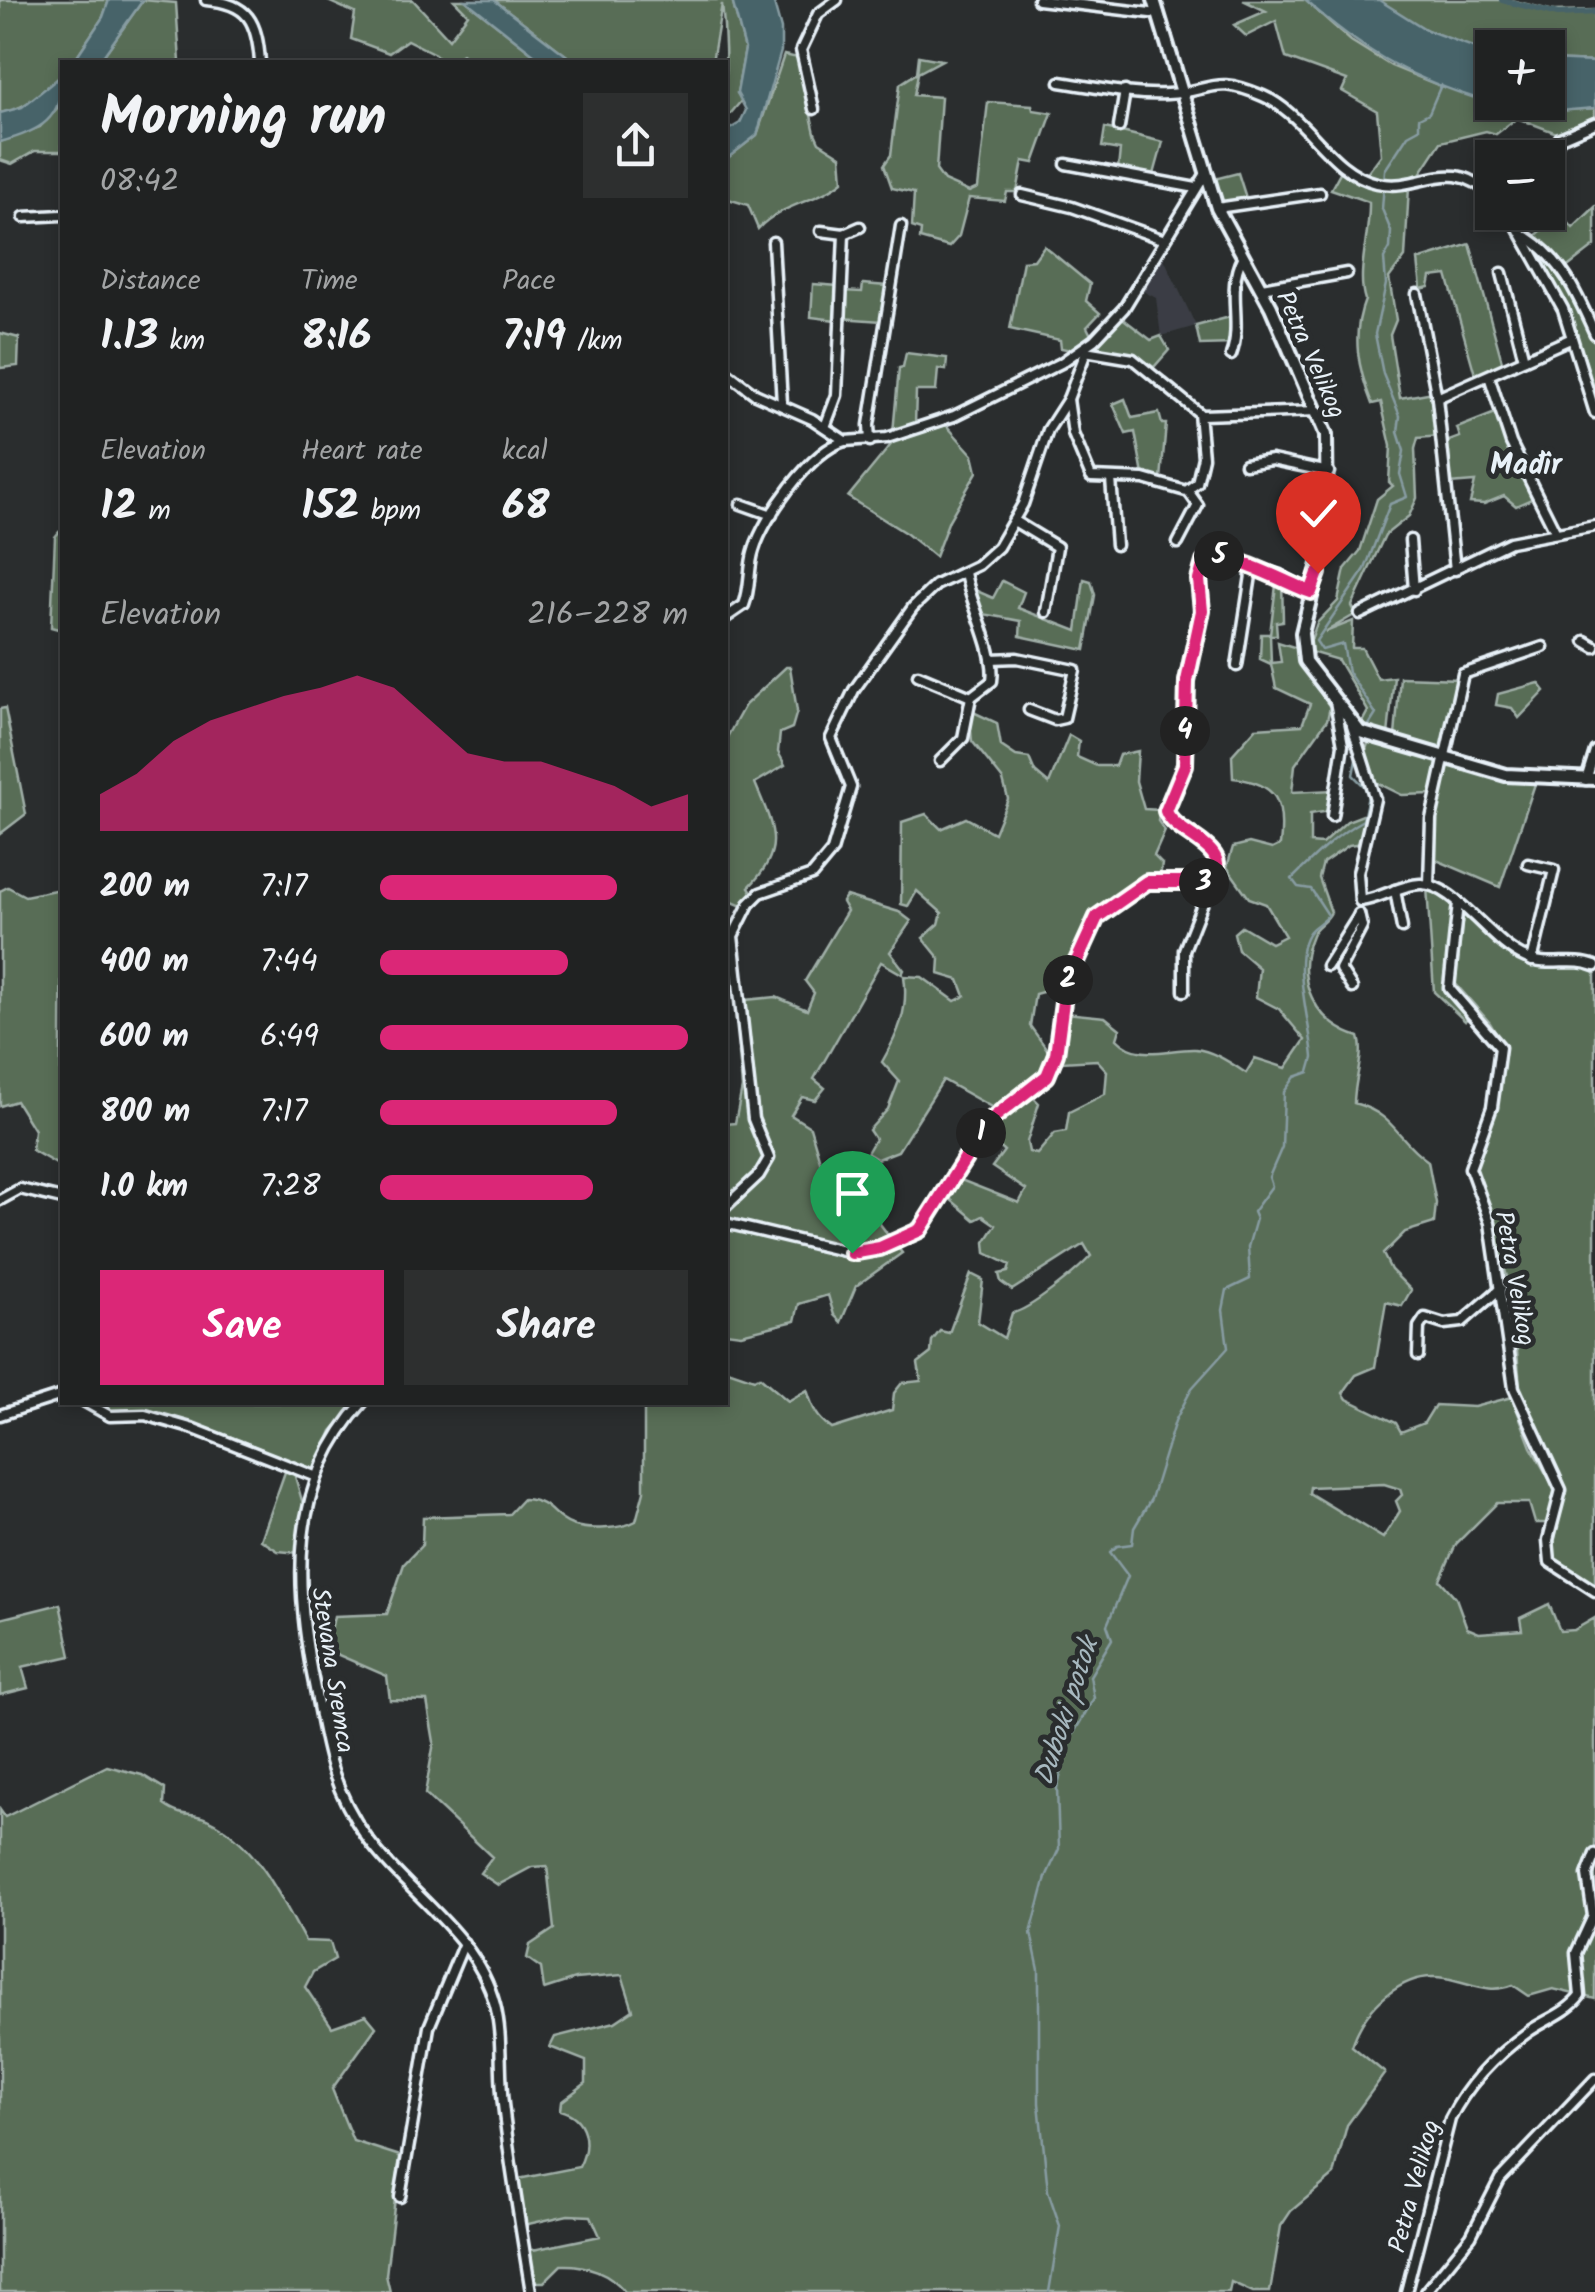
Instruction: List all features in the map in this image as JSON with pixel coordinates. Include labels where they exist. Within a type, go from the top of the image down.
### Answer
[{"type":"street","points":[[206,0],[235,4],[246,11],[256,24],[260,60]]},
{"type":"street","points":[[814,110],[801,50],[818,14],[838,0]]},
{"type":"street","points":[[1038,0],[1159,14]]},
{"type":"street","name":"Petra Velikog","points":[[1154,0],[1185,92],[1216,208],[1262,288],[1318,410],[1328,472],[1325,542],[1311,592],[1302,654],[1352,726],[1376,799],[1358,873],[1359,914]]},
{"type":"street","points":[[1060,82],[1125,92],[1185,92],[1223,82],[1268,98],[1356,173],[1384,185],[1454,175],[1475,182]]},
{"type":"street","points":[[1119,126],[1125,92]]},
{"type":"street","points":[[1559,140],[1595,123]]},
{"type":"street","points":[[1066,164],[1196,188]]},
{"type":"street","points":[[728,616],[744,605],[753,550],[809,463],[845,441],[870,441],[954,416],[1085,351],[1124,308],[1162,239],[1205,175]]},
{"type":"street","points":[[1216,208],[1320,194]]},
{"type":"street","points":[[1022,195],[1072,207],[1162,239]]},
{"type":"street","points":[[24,217],[60,216]]},
{"type":"street","points":[[870,441],[874,390],[901,226]]},
{"type":"street","points":[[822,231],[844,234],[860,228]]},
{"type":"street","points":[[1522,230],[1549,290],[1563,309],[1595,413]]},
{"type":"street","points":[[833,445],[828,430],[836,395],[844,234]]},
{"type":"street","points":[[1525,236],[1548,253],[1571,282],[1595,334]]},
{"type":"street","points":[[773,242],[782,404]]},
{"type":"street","points":[[1232,355],[1236,314],[1233,290],[1242,258]]},
{"type":"street","points":[[1262,288],[1348,273]]},
{"type":"street","points":[[1502,273],[1524,360]]},
{"type":"street","points":[[1416,294],[1437,398],[1455,570]]},
{"type":"street","points":[[1437,398],[1570,339]]},
{"type":"street","points":[[728,1204],[759,1175],[769,1158],[752,1119],[732,936],[749,904],[760,893],[803,880],[828,858],[851,787],[831,741],[845,708],[916,603],[943,580],[989,557],[1014,521],[1051,423],[1068,399],[1085,351]]},
{"type":"street","points":[[1085,351],[1133,359],[1202,415],[1318,410]]},
{"type":"street","points":[[728,373],[756,394],[782,404],[845,441]]},
{"type":"street","points":[[1490,376],[1511,443],[1556,534]]},
{"type":"street","points":[[1068,399],[1073,434],[1094,479],[1144,478],[1188,490],[1198,505],[1178,543]]},
{"type":"street","points":[[1188,490],[1197,483],[1202,465],[1202,415]]},
{"type":"street","points":[[1245,464],[1272,460],[1328,472]]},
{"type":"street","points":[[1111,479],[1116,545]]},
{"type":"street","points":[[742,504],[772,515]]},
{"type":"street","points":[[1014,521],[1058,547],[1046,612]]},
{"type":"street","points":[[1360,614],[1510,542],[1595,526]]},
{"type":"street","points":[[1410,540],[1414,590]]},
{"type":"street","points":[[1184,991],[1184,950],[1210,882],[1218,874],[1215,856],[1204,843],[1175,826],[1166,811],[1185,765],[1187,681],[1202,611],[1201,568],[1216,556],[1280,575],[1311,592]]},
{"type":"street","points":[[1238,666],[1240,628],[1252,569]]},
{"type":"street","points":[[940,762],[963,738],[971,698],[992,681],[991,659],[968,599],[965,572]]},
{"type":"street","points":[[1586,641],[1595,647]]},
{"type":"street","points":[[1429,884],[1431,819],[1465,672],[1544,647]]},
{"type":"street","points":[[991,659],[1025,659],[1075,670],[1064,718],[1055,720],[1028,710]]},
{"type":"street","points":[[918,675],[971,698]]},
{"type":"street","points":[[1332,816],[1343,744],[1335,701]]},
{"type":"street","name":"Petra Velikog","points":[[1352,726],[1367,734],[1506,775],[1590,780]]},
{"type":"street","points":[[1590,780],[1595,751]]},
{"type":"street","points":[[1528,864],[1554,870],[1532,961]]},
{"type":"street","points":[[728,1224],[852,1253],[880,1248],[920,1230],[988,1122],[1036,1088],[1052,1068],[1065,987],[1097,917],[1147,882],[1210,882]]},
{"type":"street","points":[[1360,900],[1429,884],[1458,903],[1494,939],[1532,961],[1595,966]]},
{"type":"street","points":[[1395,890],[1402,928]]},
{"type":"street","name":"Petra Velikog","points":[[1458,903],[1450,988],[1500,1048],[1492,1106],[1469,1159],[1490,1223],[1514,1388],[1560,1490],[1548,1540],[1550,1562],[1595,1591]]},
{"type":"street","points":[[1327,966],[1359,914]]},
{"type":"street","points":[[1352,988],[1340,968],[1362,924],[1359,914]]},
{"type":"street","points":[[0,1200],[20,1189],[60,1199]]},
{"type":"street","points":[[1418,1355],[1419,1327],[1425,1318],[1444,1324],[1462,1322],[1501,1288]]},
{"type":"street","points":[[0,1415],[60,1396]]},
{"type":"street","points":[[90,1405],[103,1414],[145,1415],[194,1429],[317,1478]]},
{"type":"street","name":"Stevana Sremca","points":[[360,1405],[338,1429],[317,1478],[300,1561],[299,1600],[333,1781],[367,1838],[464,1942],[495,2005],[502,2100],[530,2292]]},
{"type":"street","name":"Petra Velikog","points":[[1406,2292],[1450,2119],[1460,2099],[1476,2078],[1525,2034],[1580,1996],[1576,1953],[1593,1916],[1587,1876],[1595,1854]]},
{"type":"street","points":[[400,2198],[429,2026],[464,1942]]},
{"type":"street","name":"Petra Velikog","points":[[1426,2292],[1470,2236],[1500,2179],[1595,2079]]},
{"type":"shaded area","points":[[1160,250],[1196,326],[1161,336],[1156,298],[1139,289]]},
{"type":"green space","points":[[0,0],[109,0],[103,17],[74,60],[60,60],[60,77],[27,103],[0,113]]},
{"type":"green space","points":[[143,0],[176,3],[180,60],[100,60]]},
{"type":"green space","points":[[326,0],[413,0],[449,39],[468,14],[454,0],[465,0],[541,60],[468,60],[462,54],[455,60],[440,60],[407,40],[389,53],[351,39],[355,13]]},
{"type":"green space","points":[[494,0],[732,0],[745,49],[737,93],[742,100],[728,116],[728,60],[722,4],[712,60],[572,60]]},
{"type":"green space","points":[[1243,0],[1305,0],[1351,41],[1391,66],[1475,95],[1475,120],[1514,120],[1496,134],[1486,131],[1441,142],[1420,174],[1393,180],[1366,175],[1381,155],[1377,111],[1342,91],[1347,80],[1286,58],[1276,21],[1246,36],[1234,25],[1266,11]]},
{"type":"green space","points":[[1379,0],[1511,0],[1554,11],[1595,10],[1595,62],[1565,61],[1565,30],[1475,30],[1475,49],[1404,18]]},
{"type":"green space","points":[[784,55],[798,58],[815,133],[819,142],[841,156],[843,181],[777,214],[758,229],[748,205],[728,199],[728,158],[757,135]]},
{"type":"green space","points":[[919,56],[942,60],[918,73],[914,95],[941,97],[936,170],[944,181],[969,192],[978,188],[988,102],[1032,105],[1033,110],[1052,113],[1034,163],[1023,161],[1017,192],[1007,192],[1005,201],[969,198],[959,236],[949,247],[920,239],[921,230],[912,227],[914,193],[892,188],[884,165],[891,155],[900,84],[917,73]]},
{"type":"green space","points":[[60,105],[60,151],[35,151],[12,164],[0,160],[0,142],[40,127]]},
{"type":"green space","points":[[1595,108],[1595,120],[1559,134],[1522,120],[1565,120],[1565,110]]},
{"type":"green space","points":[[1105,128],[1163,142],[1153,178],[1118,169],[1120,150],[1102,147]]},
{"type":"green space","points":[[1343,167],[1374,185],[1409,187],[1405,257],[1389,278],[1396,320],[1390,335],[1400,398],[1433,392],[1433,415],[1441,436],[1418,438],[1417,498],[1409,516],[1385,535],[1352,606],[1356,614],[1325,632],[1353,621],[1352,648],[1362,648],[1378,679],[1394,677],[1388,735],[1360,726],[1368,711],[1338,660],[1307,651],[1317,623],[1338,601],[1345,569],[1360,551],[1377,499],[1393,486],[1389,482],[1391,446],[1381,402],[1372,404],[1358,352],[1358,326],[1365,300],[1362,278],[1369,202],[1331,189]]},
{"type":"green space","points":[[1238,173],[1247,201],[1220,205],[1210,180]]},
{"type":"green space","points":[[1595,207],[1595,246],[1565,269],[1534,237],[1542,230],[1565,230],[1565,219],[1573,228]]},
{"type":"green space","points":[[1470,244],[1503,365],[1476,378],[1447,275],[1431,277],[1429,287],[1421,289],[1418,260]]},
{"type":"green space","points":[[1044,246],[1090,284],[1086,301],[1100,313],[1087,327],[1091,335],[1076,351],[1061,348],[1060,340],[1010,329],[1023,261],[1034,260]]},
{"type":"green space","points":[[1535,247],[1568,284],[1595,343],[1595,397],[1569,312]]},
{"type":"green space","points":[[813,284],[838,286],[836,320],[811,317]]},
{"type":"green space","points":[[863,284],[887,286],[881,321],[841,318],[842,291],[862,292]]},
{"type":"green space","points":[[1234,316],[1233,344],[1200,345],[1196,326]]},
{"type":"green space","points":[[1121,317],[1151,340],[1161,336],[1169,350],[1154,367],[1140,358],[1094,348]]},
{"type":"green space","points":[[0,333],[19,338],[18,366],[0,368]]},
{"type":"green space","points":[[906,353],[947,358],[946,370],[938,369],[936,391],[916,391],[915,425],[893,433],[899,368],[903,367]]},
{"type":"green space","points":[[1125,399],[1132,418],[1159,413],[1162,424],[1166,424],[1161,479],[1143,475],[1135,432],[1126,434],[1113,404]]},
{"type":"green space","points":[[1498,412],[1512,455],[1534,498],[1516,506],[1504,496],[1484,504],[1470,503],[1475,482],[1450,484],[1446,449],[1449,441],[1460,437],[1457,428]]},
{"type":"green space","points":[[946,425],[973,455],[977,472],[949,520],[935,557],[907,534],[848,497],[894,441]]},
{"type":"green space","points":[[60,533],[60,629],[51,627],[55,537]]},
{"type":"green space","points":[[1277,577],[1282,579],[1283,621],[1276,622],[1277,635],[1270,635],[1271,663],[1281,662],[1278,642],[1297,648],[1300,662],[1330,707],[1327,720],[1295,765],[1292,792],[1334,790],[1330,811],[1310,814],[1310,843],[1322,844],[1347,821],[1368,813],[1362,843],[1349,845],[1323,863],[1319,878],[1331,912],[1312,935],[1305,968],[1307,983],[1312,998],[1330,1021],[1359,1037],[1361,1052],[1354,1103],[1379,1114],[1428,1161],[1436,1203],[1434,1223],[1405,1232],[1383,1254],[1391,1270],[1411,1290],[1402,1306],[1386,1302],[1375,1367],[1356,1375],[1343,1393],[1347,1399],[1396,1423],[1401,1432],[1424,1423],[1435,1405],[1474,1407],[1512,1397],[1531,1447],[1556,1491],[1547,1523],[1535,1523],[1529,1503],[1497,1503],[1456,1544],[1440,1580],[1456,1598],[1467,1628],[1479,1633],[1522,1630],[1520,1618],[1549,1604],[1560,1631],[1574,1630],[1595,1618],[1595,1999],[1553,1989],[1529,1996],[1513,1985],[1488,1988],[1429,1977],[1400,1986],[1387,1995],[1366,2019],[1352,2046],[1385,2073],[1347,2125],[1334,2175],[1291,2211],[1281,2226],[1270,2292],[1253,2292],[1231,2282],[1229,2292],[625,2292],[605,2274],[570,2265],[561,2265],[544,2282],[534,2282],[528,2251],[600,2236],[591,2216],[568,2215],[524,2225],[518,2179],[579,2167],[585,2149],[581,2125],[560,2110],[561,2102],[586,2083],[586,2061],[550,2047],[555,2037],[615,2022],[633,2010],[622,1975],[575,1979],[544,1989],[541,1968],[527,1958],[530,1945],[554,1929],[547,1866],[532,1867],[498,1885],[480,1873],[492,1857],[425,1794],[434,1742],[427,1701],[390,1700],[387,1676],[327,1650],[334,1616],[387,1614],[404,1564],[422,1545],[423,1517],[509,1514],[523,1499],[546,1506],[565,1522],[579,1527],[614,1527],[636,1521],[644,1491],[641,1405],[728,1405],[728,1370],[754,1379],[760,1377],[788,1401],[807,1390],[816,1412],[832,1429],[892,1410],[894,1393],[902,1383],[921,1381],[918,1363],[931,1353],[932,1341],[940,1331],[949,1333],[971,1274],[983,1280],[978,1322],[1004,1338],[1012,1313],[1041,1298],[1091,1256],[1084,1244],[1012,1290],[1001,1282],[999,1274],[1008,1272],[1010,1265],[986,1253],[985,1242],[996,1225],[983,1216],[975,1220],[950,1199],[961,1180],[1019,1203],[1026,1190],[992,1167],[1004,1151],[988,1136],[999,1119],[1032,1096],[1039,1103],[1027,1142],[1029,1152],[1037,1154],[1055,1133],[1066,1131],[1069,1112],[1105,1094],[1107,1071],[1097,1060],[1062,1062],[1066,1013],[1105,1017],[1120,1029],[1117,1039],[1135,1050],[1201,1050],[1246,1073],[1255,1058],[1286,1068],[1305,1040],[1279,1009],[1256,997],[1259,968],[1238,950],[1234,933],[1242,926],[1271,943],[1285,936],[1266,904],[1249,898],[1227,867],[1233,847],[1249,843],[1272,849],[1280,845],[1281,830],[1275,798],[1260,785],[1233,778],[1232,755],[1256,728],[1302,725],[1310,704],[1276,688],[1271,664],[1260,659],[1261,634],[1270,634]],"holes":[[[1384,1484],[1400,1489],[1402,1495],[1396,1501],[1400,1511],[1383,1538],[1309,1493],[1310,1487]]]},
{"type":"green space","points":[[1084,579],[1091,581],[1095,595],[1085,650],[1020,636],[1021,621],[978,613],[970,588],[993,598],[1002,581],[1024,592],[1018,608],[1077,631]]},
{"type":"green space","points":[[790,667],[797,711],[792,728],[780,733],[778,752],[785,765],[755,783],[771,825],[772,849],[761,873],[749,887],[753,893],[742,906],[728,900],[728,736],[745,705]]},
{"type":"green space","points":[[1400,677],[1459,679],[1442,752],[1395,736]]},
{"type":"green space","points":[[1539,683],[1545,691],[1519,718],[1512,708],[1496,705],[1498,694]]},
{"type":"green space","points":[[5,708],[26,814],[0,834],[0,709]]},
{"type":"green space","points":[[969,710],[997,723],[1001,746],[1016,756],[1029,758],[1035,772],[1049,784],[1069,735],[1079,741],[1077,757],[1097,766],[1115,766],[1119,755],[1138,751],[1136,781],[1144,809],[1160,810],[1158,821],[1165,831],[1154,856],[1162,864],[1159,883],[1122,897],[1108,908],[1084,935],[1060,987],[1035,994],[1030,1026],[1052,1056],[1041,1077],[995,1109],[943,1080],[898,1151],[877,1159],[867,1153],[875,1139],[869,1130],[888,1109],[899,1081],[882,1062],[901,1021],[904,976],[922,977],[955,1001],[965,996],[959,980],[939,974],[940,959],[923,938],[939,924],[942,913],[917,891],[908,906],[901,904],[902,822],[926,814],[941,829],[966,818],[994,833],[1008,799],[1003,780],[972,741]]},
{"type":"green space","points":[[1370,738],[1439,762],[1432,794],[1402,795],[1376,782],[1365,752]]},
{"type":"green space","points":[[1446,763],[1536,781],[1500,887],[1434,859],[1433,830]]},
{"type":"green space","points":[[8,887],[25,896],[60,889],[60,1166],[32,1150],[34,1130],[16,1101],[0,1106],[0,891]]},
{"type":"green space","points":[[1427,887],[1453,905],[1447,983],[1469,1014],[1465,1021],[1434,992]]},
{"type":"green space","points":[[846,896],[899,912],[911,921],[890,952],[904,970],[902,974],[881,962],[814,1079],[825,1088],[815,1100],[802,1097],[791,1115],[810,1127],[825,1178],[825,1196],[849,1208],[883,1204],[886,1209],[877,1220],[902,1253],[856,1286],[841,1322],[834,1315],[828,1295],[799,1304],[795,1321],[741,1334],[728,1332],[728,1124],[735,1123],[742,1088],[739,1052],[745,1042],[746,1000],[776,997],[807,1010],[814,993],[805,981],[847,911],[842,902]]},
{"type":"green space","points":[[1463,914],[1515,958],[1595,971],[1595,1587],[1552,1558],[1562,1491],[1520,1387],[1513,1302],[1493,1220],[1474,1170],[1475,1155],[1500,1094],[1504,1047],[1490,1023],[1455,983]]},
{"type":"green space","points":[[97,1405],[356,1405],[332,1431],[315,1472],[176,1418]]},
{"type":"green space","points":[[286,1469],[294,1473],[305,1511],[299,1553],[278,1551],[261,1540]]},
{"type":"green space","points":[[60,1604],[71,1656],[22,1667],[28,1688],[0,1695],[0,1619]]},
{"type":"green space","points":[[107,1766],[142,1775],[165,1789],[164,1805],[207,1819],[240,1842],[265,1872],[305,1941],[330,1942],[335,1959],[313,1972],[305,1987],[332,2027],[366,2015],[376,2027],[332,2089],[353,2141],[400,2156],[386,2275],[390,2292],[0,2292],[0,1810],[5,1817]]},
{"type":"water","points":[[109,0],[143,0],[100,60],[74,60],[103,17]]},
{"type":"water","points":[[465,0],[494,0],[572,60],[541,60]]},
{"type":"water","points":[[732,0],[773,0],[781,29],[781,51],[757,135],[728,158],[728,130],[740,123],[746,110],[737,93],[745,49]]},
{"type":"water","points":[[1305,0],[1379,0],[1427,30],[1475,48],[1475,97],[1403,69],[1344,33]]},
{"type":"water","points":[[1565,61],[1595,62],[1595,108],[1565,110]]},
{"type":"water","points":[[60,77],[58,102],[47,121],[0,142],[0,113],[22,107]]},
{"type":"waterway","points":[[1502,0],[1558,14],[1595,12]]},
{"type":"waterway","name":"Duboki potok","points":[[1366,730],[1376,714],[1348,672],[1343,644],[1322,650],[1316,641],[1365,569],[1390,504],[1407,497],[1400,474],[1404,451],[1398,432],[1400,416],[1383,374],[1375,334],[1386,284],[1384,259],[1390,248],[1391,231],[1382,209],[1385,170],[1408,135],[1419,129],[1419,118],[1429,113],[1441,85]]},
{"type":"waterway","name":"Duboki potok","points":[[1049,2292],[1060,2226],[1048,2191],[1039,2103],[1039,1970],[1031,1933],[1046,1877],[1059,1849],[1057,1788],[1072,1736],[1094,1698],[1090,1676],[1112,1639],[1107,1625],[1128,1576],[1110,1552],[1117,1546],[1132,1544],[1134,1528],[1151,1499],[1175,1421],[1192,1388],[1228,1348],[1223,1310],[1227,1290],[1250,1279],[1248,1247],[1256,1219],[1253,1212],[1272,1186],[1269,1177],[1282,1147],[1284,1092],[1295,1077],[1309,1072],[1313,1058],[1301,957],[1310,931],[1328,915],[1311,889],[1298,887],[1292,879],[1335,839],[1363,820],[1369,791],[1353,775],[1357,755]]},
{"type":"district","name":"Mađir","points":[[1526,464]]},
{"type":"route","points":[[852,1253],[896,1243],[930,1222],[988,1122],[1047,1076],[1056,1054],[1065,987],[1097,917],[1147,882],[1210,882],[1218,874],[1218,862],[1204,843],[1175,826],[1166,811],[1185,765],[1188,666],[1202,611],[1199,580],[1204,562],[1218,556],[1280,575],[1311,592],[1318,573]]}]
